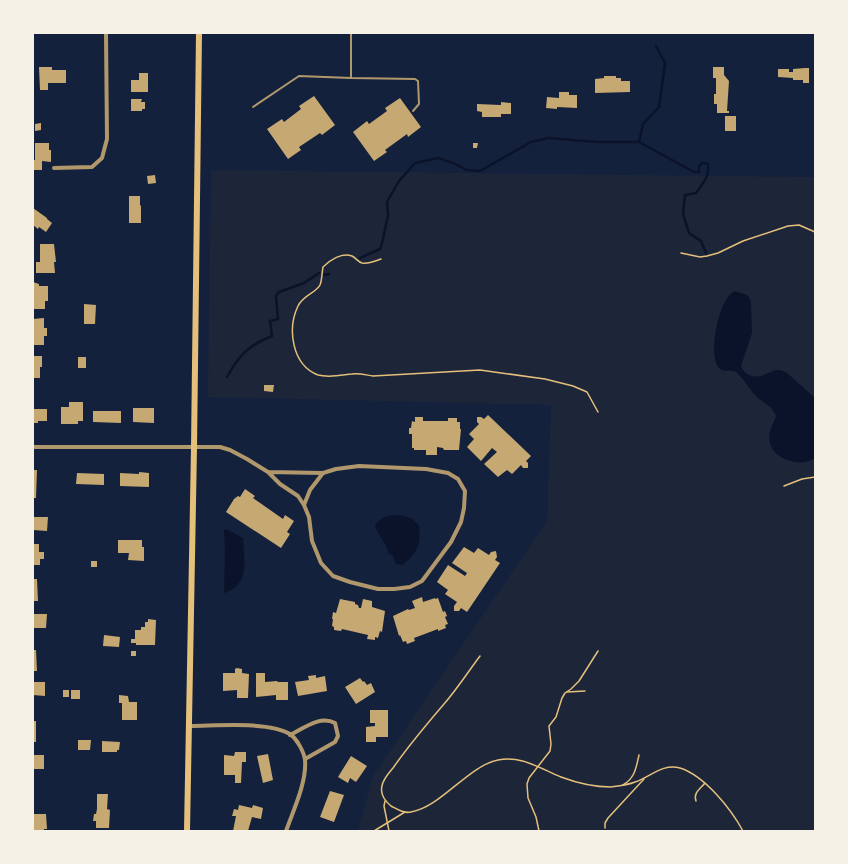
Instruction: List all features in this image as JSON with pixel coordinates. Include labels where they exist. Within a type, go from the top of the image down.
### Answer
[{"type":"main road","points":[[187,831],[190,726],[199,33]]},
{"type":"street","points":[[54,168],[92,167],[102,158],[107,139],[106,33]]},
{"type":"street","points":[[33,447],[226,448],[268,472],[280,484],[298,496],[309,517],[312,541],[321,563],[332,576],[350,582],[378,588],[410,587],[422,580],[451,542],[461,522],[465,491],[458,479],[448,473],[426,469],[359,466],[336,469],[323,474],[268,472]]},
{"type":"street","points":[[304,505],[310,490],[323,474]]},
{"type":"street","points":[[290,735],[318,721],[331,721],[335,723],[338,736],[335,742],[305,759]]},
{"type":"street","points":[[190,726],[246,726],[272,728],[290,735],[300,746],[305,759],[301,785],[286,831]]},
{"type":"lane","points":[[351,33],[351,78]]},
{"type":"lane","points":[[253,107],[299,76],[415,79],[418,81],[419,104],[413,110]]},
{"type":"path","points":[[682,253],[700,257],[707,256],[718,253],[743,241],[788,226],[799,225],[815,232]]},
{"type":"path","points":[[381,259],[360,263],[351,256],[344,255],[323,267],[320,284],[316,290],[301,301],[294,318],[293,343],[304,366],[320,375],[335,376],[360,374],[373,376],[480,370],[544,378],[573,386],[587,392],[598,412]]},
{"type":"path","points":[[784,486],[802,479],[815,477]]},
{"type":"path","points":[[538,831],[536,817],[528,798],[527,790],[529,778],[550,751],[551,744],[548,731],[549,726],[556,716],[562,698],[565,693],[579,681],[598,651]]},
{"type":"path","points":[[388,831],[382,785],[418,735],[453,693],[480,656]]},
{"type":"path","points":[[565,693],[586,691]]},
{"type":"path","points":[[622,786],[632,777],[639,755]]},
{"type":"path","points":[[384,801],[405,812],[409,813],[416,811],[440,798],[472,773],[484,766],[497,760],[510,758],[538,766],[577,782],[600,786],[622,786],[645,778],[668,767],[678,768],[688,772],[705,783],[733,814],[743,831]]},
{"type":"path","points":[[604,828],[604,823],[608,818],[645,778]]},
{"type":"path","points":[[696,801],[696,794],[705,783]]},
{"type":"path","points":[[374,831],[405,812]]},
{"type":"shaded area","points":[[211,171],[815,177],[815,831],[358,831],[373,776],[547,521],[551,405],[208,397]]},
{"type":"shaded area","points":[[735,291],[747,295],[750,298],[751,304],[752,333],[741,366],[745,372],[751,376],[762,376],[776,370],[784,371],[815,398],[815,458],[809,461],[789,461],[777,454],[769,439],[776,416],[774,412],[756,396],[736,372],[725,371],[719,368],[714,351],[716,327],[724,304],[729,295]]},
{"type":"shaded area","points":[[401,515],[411,518],[419,525],[420,531],[419,543],[415,552],[412,557],[402,565],[396,564],[393,556],[388,553],[375,525],[377,522],[386,517]]},
{"type":"shaded area","points":[[226,529],[243,538],[244,572],[239,583],[230,591],[224,593],[224,530]]},
{"type":"building","points":[[39,67],[52,67],[52,70],[66,70],[66,83],[48,83],[48,90],[40,90]]},
{"type":"building","points":[[713,67],[724,67],[724,75],[729,81],[727,111],[729,111],[729,113],[717,113],[717,104],[714,104],[714,94],[716,94],[716,78],[713,78]]},
{"type":"building","points":[[809,68],[809,83],[803,83],[803,80],[793,80],[793,78],[778,77],[778,69],[789,69],[789,72],[793,72],[793,69]]},
{"type":"building","points":[[139,73],[148,73],[148,92],[131,92],[131,80],[139,80]]},
{"type":"building","points":[[604,76],[616,76],[616,78],[621,78],[621,81],[630,81],[630,92],[595,93],[595,79],[604,78]]},
{"type":"building","points":[[559,92],[569,92],[569,95],[577,95],[577,108],[546,108],[547,97],[559,98]]},
{"type":"building","points":[[314,96],[335,125],[322,135],[320,133],[299,147],[301,150],[288,159],[267,129],[282,119],[284,122],[301,109],[299,106]]},
{"type":"building","points":[[400,98],[421,127],[408,137],[407,134],[385,150],[387,152],[374,161],[353,132],[367,121],[369,124],[387,111],[385,108]]},
{"type":"building","points":[[131,99],[142,99],[141,102],[145,102],[145,109],[142,109],[142,111],[131,111]]},
{"type":"building","points":[[501,102],[511,103],[511,114],[501,114],[501,117],[482,117],[482,112],[477,111],[477,104],[501,105]]},
{"type":"building","points":[[725,116],[736,116],[736,131],[725,131]]},
{"type":"building","points":[[41,123],[41,130],[35,131],[35,124]]},
{"type":"building","points":[[35,143],[49,143],[49,150],[51,150],[51,162],[42,161],[42,170],[33,170],[33,160],[35,160]]},
{"type":"building","points":[[473,143],[478,143],[477,148],[473,148]]},
{"type":"building","points":[[155,175],[156,183],[148,184],[147,176]]},
{"type":"building","points":[[129,196],[140,196],[141,223],[129,223]]},
{"type":"building","points":[[33,208],[52,223],[46,232],[33,225]]},
{"type":"building","points":[[40,244],[54,244],[56,262],[54,262],[55,273],[36,273],[36,262],[40,262]]},
{"type":"building","points":[[33,282],[39,284],[39,286],[48,286],[48,301],[45,301],[45,309],[33,309]]},
{"type":"building","points":[[84,304],[96,305],[95,324],[84,324]]},
{"type":"building","points":[[44,318],[44,328],[47,328],[47,336],[44,336],[44,345],[33,345],[33,319]]},
{"type":"building","points":[[33,356],[42,356],[40,378],[33,378]]},
{"type":"building","points":[[78,357],[86,357],[86,368],[78,368]]},
{"type":"building","points":[[264,385],[274,385],[273,392],[264,391]]},
{"type":"building","points":[[69,402],[83,402],[83,421],[78,421],[78,424],[61,424],[61,407],[69,407]]},
{"type":"building","points":[[133,408],[154,408],[154,423],[133,422]]},
{"type":"building","points":[[33,409],[47,409],[47,421],[38,421],[38,423],[33,423]]},
{"type":"building","points":[[93,411],[121,411],[121,423],[93,422]]},
{"type":"building","points":[[488,415],[531,456],[526,461],[528,463],[528,468],[523,468],[521,465],[512,474],[507,470],[498,477],[484,464],[497,452],[492,448],[481,461],[467,447],[474,439],[469,434],[479,424],[477,422],[477,417],[484,419]]},
{"type":"building","points":[[415,417],[423,417],[423,421],[448,421],[448,418],[457,418],[457,422],[460,422],[461,429],[459,450],[444,450],[443,448],[437,447],[437,455],[426,455],[426,450],[414,450],[414,448],[412,448],[412,434],[409,434],[409,428],[411,428],[412,421],[415,422]]},
{"type":"building","points":[[33,470],[37,470],[36,498],[33,498]]},
{"type":"building","points":[[139,472],[149,473],[149,487],[120,486],[120,473],[139,474]]},
{"type":"building","points":[[77,473],[104,474],[104,485],[76,484]]},
{"type":"building","points":[[245,489],[255,496],[253,498],[283,519],[285,515],[294,521],[287,532],[290,534],[281,548],[226,512],[234,499],[238,496],[240,497]]},
{"type":"building","points":[[33,517],[48,517],[47,531],[33,530]]},
{"type":"building","points":[[118,540],[142,540],[142,547],[144,547],[144,561],[128,560],[129,553],[118,553]]},
{"type":"building","points":[[33,544],[39,544],[39,552],[44,552],[44,559],[40,559],[40,565],[33,565]]},
{"type":"building","points":[[464,547],[474,553],[478,548],[489,555],[491,552],[496,551],[497,557],[495,560],[500,563],[467,612],[461,608],[459,611],[454,611],[454,606],[457,602],[445,594],[448,590],[437,582],[448,565],[465,576],[467,573],[452,563]]},
{"type":"building","points":[[91,561],[97,561],[97,567],[91,567]]},
{"type":"building","points":[[33,579],[37,579],[38,601],[33,601]]},
{"type":"building","points":[[422,597],[423,602],[438,598],[443,612],[445,611],[447,616],[445,617],[448,624],[445,625],[446,628],[438,631],[438,629],[414,638],[415,641],[407,644],[406,641],[403,642],[400,635],[399,636],[393,616],[408,609],[415,608],[412,601]]},
{"type":"building","points":[[340,599],[355,602],[359,608],[361,608],[363,599],[372,601],[372,607],[385,611],[382,632],[380,631],[378,638],[375,637],[375,640],[367,639],[368,635],[342,629],[341,631],[334,630],[334,627],[332,626],[333,612],[336,613]]},
{"type":"building","points":[[33,614],[47,614],[46,628],[33,628]]},
{"type":"building","points":[[148,619],[156,620],[155,645],[136,645],[136,643],[131,643],[131,639],[135,639],[135,630],[141,630],[141,627],[145,627],[145,622],[148,622]]},
{"type":"building","points":[[104,635],[120,637],[119,647],[103,646]]},
{"type":"building","points":[[33,650],[36,650],[37,671],[33,671]]},
{"type":"building","points":[[131,651],[136,651],[136,656],[131,656]]},
{"type":"building","points":[[235,669],[242,669],[242,673],[249,674],[248,698],[237,698],[237,690],[223,691],[223,673],[235,673]]},
{"type":"building","points":[[256,673],[265,673],[265,682],[288,682],[288,700],[276,700],[276,695],[256,697]]},
{"type":"building","points":[[316,675],[316,678],[325,676],[327,691],[298,696],[295,682],[309,680],[308,676]]},
{"type":"building","points":[[360,678],[367,685],[371,683],[375,692],[356,704],[345,687]]},
{"type":"building","points":[[33,682],[45,682],[45,696],[33,695]]},
{"type":"building","points":[[63,690],[69,690],[69,697],[63,697]]},
{"type":"building","points":[[71,690],[80,690],[80,699],[71,699]]},
{"type":"building","points":[[119,695],[128,696],[129,702],[137,702],[137,720],[122,720],[122,703],[119,703]]},
{"type":"building","points":[[370,710],[388,710],[388,737],[376,737],[376,742],[366,742],[366,727],[375,726],[375,723],[370,723]]},
{"type":"building","points":[[33,721],[36,721],[36,742],[33,742]]},
{"type":"building","points":[[78,740],[91,740],[90,750],[78,750]]},
{"type":"building","points":[[102,741],[120,742],[119,750],[117,750],[117,752],[102,752]]},
{"type":"building","points":[[235,752],[246,752],[246,762],[242,762],[241,783],[235,783],[235,775],[224,775],[224,755],[234,756]]},
{"type":"building","points":[[268,754],[273,780],[263,783],[257,756]]},
{"type":"building","points":[[33,755],[44,755],[44,769],[33,769]]},
{"type":"building","points":[[351,756],[367,766],[356,782],[350,778],[348,783],[338,777]]},
{"type":"building","points":[[330,791],[344,795],[334,822],[320,817]]},
{"type":"building","points":[[97,794],[108,794],[107,809],[110,810],[109,828],[96,828],[96,821],[93,821],[94,814],[96,814],[97,809]]},
{"type":"building","points":[[239,805],[252,808],[253,805],[263,808],[261,819],[252,817],[248,831],[233,831],[236,816],[232,816],[234,809],[238,810]]},
{"type":"building","points":[[33,814],[46,814],[47,829],[44,829],[44,831],[33,831]]},
{"type":"waterway","points":[[656,46],[665,63],[659,107],[643,124],[639,142],[694,172],[699,172],[699,166],[702,163],[708,164],[707,176],[696,193],[685,195],[683,214],[689,233],[701,241],[706,253]]},
{"type":"waterway","points":[[360,258],[380,249],[388,216],[387,202],[399,181],[415,163],[438,158],[467,170],[480,171],[531,142],[548,138],[597,142],[639,142]]},
{"type":"waterway","points":[[227,377],[245,352],[257,343],[272,336],[270,321],[278,319],[276,296],[279,292],[304,283],[319,273]]},
{"type":"waterway","points":[[324,275],[329,274]]}]
